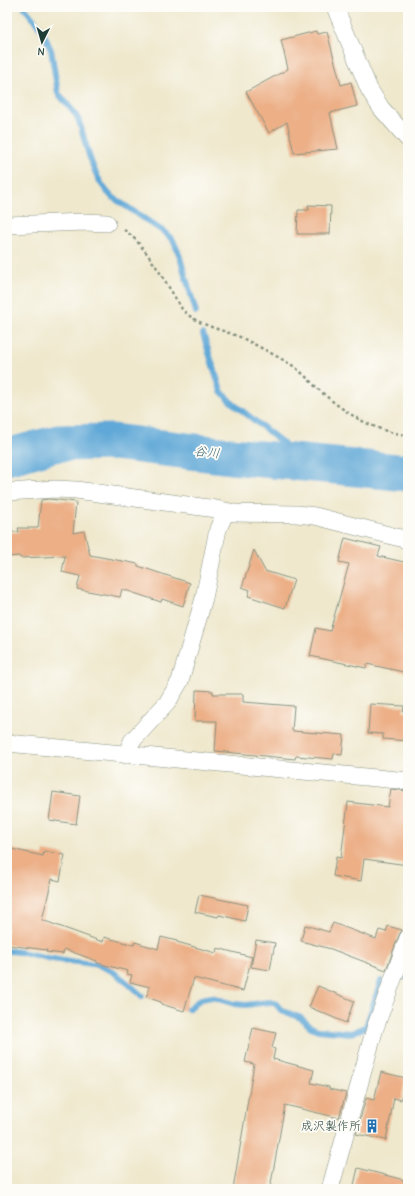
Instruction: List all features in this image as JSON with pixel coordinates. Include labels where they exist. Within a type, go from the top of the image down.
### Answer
[{"type":"street","points":[[335,7],[369,89],[380,108],[408,139]]},
{"type":"street","points":[[7,225],[85,222],[107,223]]},
{"type":"street","points":[[7,492],[55,489],[76,490],[235,513],[297,514],[315,516],[408,540]]},
{"type":"street","points":[[126,755],[132,741],[167,703],[180,680],[204,598],[218,529],[226,511]]},
{"type":"street","points":[[7,743],[408,781]]},
{"type":"street","points":[[330,1189],[376,1028],[408,938]]},
{"type":"path","points":[[107,223],[118,226],[130,233],[144,251],[182,309],[194,320],[242,338],[292,364],[330,400],[362,420],[386,431],[408,435]]},
{"type":"building","points":[[316,31],[317,34],[327,32],[341,85],[351,82],[357,106],[330,113],[338,149],[294,153],[287,122],[269,133],[246,92],[288,69],[281,40]]},
{"type":"building","points":[[308,205],[331,206],[330,234],[297,234],[298,210],[309,210]]},
{"type":"building","points":[[49,499],[76,502],[73,533],[84,531],[90,555],[138,564],[138,566],[190,583],[183,606],[162,599],[161,602],[122,589],[120,597],[77,589],[80,576],[62,572],[65,556],[20,558],[19,556],[7,557],[7,532],[19,532],[18,528],[38,528],[41,500]]},
{"type":"building","points":[[345,538],[381,547],[378,556],[408,563],[408,673],[367,664],[366,668],[310,656],[316,628],[330,631],[349,564],[339,562]]},
{"type":"building","points":[[254,550],[265,571],[294,580],[285,608],[248,596],[250,590],[242,587]]},
{"type":"building","points":[[196,690],[213,691],[213,694],[243,694],[243,702],[294,706],[292,731],[344,735],[342,755],[334,754],[333,759],[296,756],[295,759],[215,751],[217,721],[195,721]]},
{"type":"building","points":[[370,704],[404,706],[403,712],[408,712],[408,741],[383,739],[383,734],[368,733]]},
{"type":"building","points":[[391,789],[408,791],[408,865],[364,859],[361,881],[333,876],[336,857],[341,858],[348,802],[388,807]]},
{"type":"building","points":[[53,792],[80,796],[76,824],[49,820]]},
{"type":"building","points":[[7,848],[43,856],[44,851],[65,855],[60,881],[52,879],[42,920],[103,942],[104,937],[134,945],[135,942],[158,949],[161,937],[216,953],[217,948],[252,957],[243,991],[194,978],[184,1011],[161,1004],[161,1002],[146,997],[150,987],[130,982],[132,975],[127,974],[128,971],[97,963],[97,961],[64,949],[63,954],[46,952],[47,950],[7,945]]},
{"type":"building","points":[[199,895],[248,905],[245,921],[219,915],[218,917],[195,912]]},
{"type":"building","points":[[333,923],[376,939],[379,930],[386,932],[388,926],[402,930],[386,970],[331,949],[301,941],[305,925],[329,932]]},
{"type":"building","points":[[256,940],[275,943],[270,970],[251,967]]},
{"type":"building","points":[[318,986],[354,1001],[346,1023],[309,1007]]},
{"type":"building","points":[[253,1028],[276,1033],[272,1048],[275,1049],[273,1059],[314,1070],[311,1083],[346,1093],[339,1118],[285,1105],[270,1189],[233,1189],[254,1064],[245,1062]]},
{"type":"building","points":[[381,1072],[406,1078],[401,1100],[394,1098],[386,1140],[356,1134],[366,1098],[374,1100]]},
{"type":"building","points":[[358,1168],[408,1181],[408,1189],[353,1189]]},
{"type":"waterway","points":[[24,7],[42,30],[51,50],[58,93],[79,121],[91,161],[99,180],[111,196],[164,232],[173,240],[179,254],[196,312]]},
{"type":"waterway","points":[[203,334],[221,391],[230,401],[308,463]]},
{"type":"waterway","name":"谷川","points":[[7,457],[58,443],[113,442],[230,456],[408,473]]},
{"type":"waterway","points":[[7,951],[97,965],[110,970],[119,976],[142,996]]},
{"type":"waterway","points":[[403,976],[408,978]]},
{"type":"waterway","points":[[188,1009],[201,999],[212,997],[234,1004],[246,1005],[269,1002],[276,1004],[281,1010],[301,1018],[311,1027],[318,1030],[351,1033],[366,1027],[381,981]]},
{"type":"place","name":"成沢製作所","points":[[372,1126]]}]
